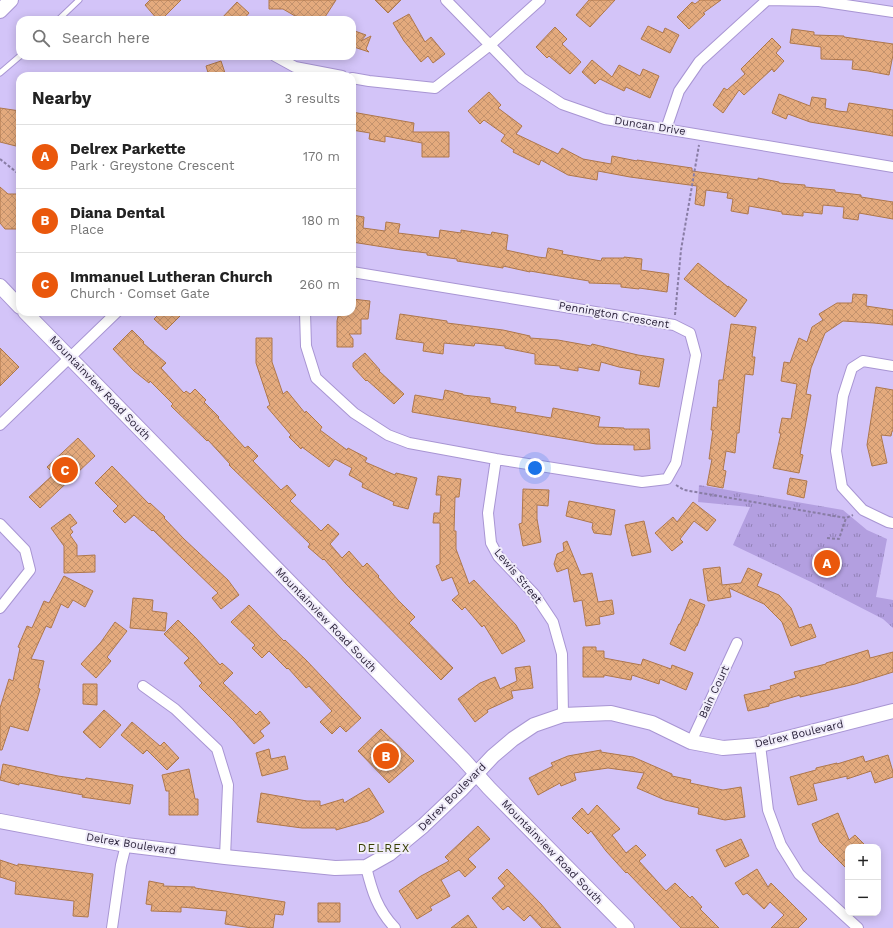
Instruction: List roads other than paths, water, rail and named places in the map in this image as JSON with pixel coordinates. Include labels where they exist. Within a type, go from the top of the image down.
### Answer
[{"type":"street","points":[[0,11],[12,0]]},
{"type":"street","name":"Duncan Drive","points":[[446,0],[522,78],[562,104],[605,119],[893,167]]},
{"type":"street","points":[[356,79],[436,88],[490,45],[540,0]]},
{"type":"street","points":[[666,129],[679,91],[700,62],[767,0],[819,1],[893,12]]},
{"type":"street","points":[[282,60],[295,67],[321,72]]},
{"type":"street","name":"Pennington Crescent","points":[[356,273],[674,325],[690,333],[696,355],[676,463],[667,479],[642,482],[496,459]]},
{"type":"street","points":[[0,286],[16,303]]},
{"type":"street","name":"Mountainview Road South","points":[[29,316],[627,928]]},
{"type":"street","points":[[0,425],[113,316]]},
{"type":"street","points":[[305,316],[306,346],[316,378],[354,414],[388,435],[409,443],[496,459]]},
{"type":"street","points":[[893,366],[863,361],[852,368],[843,396],[836,451],[842,488],[863,510],[893,523]]},
{"type":"street","name":"Lewis Street","points":[[496,459],[488,512],[491,543],[498,556],[535,594],[553,622],[562,654],[563,715]]},
{"type":"street","points":[[0,524],[25,550],[30,570],[0,608]]},
{"type":"street","name":"Bain Court","points":[[691,742],[737,643]]},
{"type":"street","points":[[142,686],[175,709],[217,749],[228,785],[225,857]]},
{"type":"street","name":"Delrex Boulevard","points":[[0,821],[126,845],[335,868],[366,867],[389,854],[423,826],[461,790],[493,756],[513,739],[534,726],[563,715],[611,713],[652,724],[691,742],[723,748],[760,745],[893,711]]},
{"type":"street","points":[[760,745],[768,810],[781,845],[799,874],[858,928]]},
{"type":"street","points":[[112,928],[121,865],[126,845]]},
{"type":"street","points":[[366,867],[374,897],[388,921],[395,928]]},
{"type":"lane","points":[[62,16],[79,0]]},
{"type":"lane","points":[[0,73],[16,60]]},
{"type":"place","name":"Immanuel Lutheran Church","points":[[65,470]]},
{"type":"place","name":"Delrex Parkette","points":[[827,563]]},
{"type":"place","name":"Diana Dental","points":[[386,756]]},
{"type":"district","name":"DELREX","points":[[384,848]]}]
